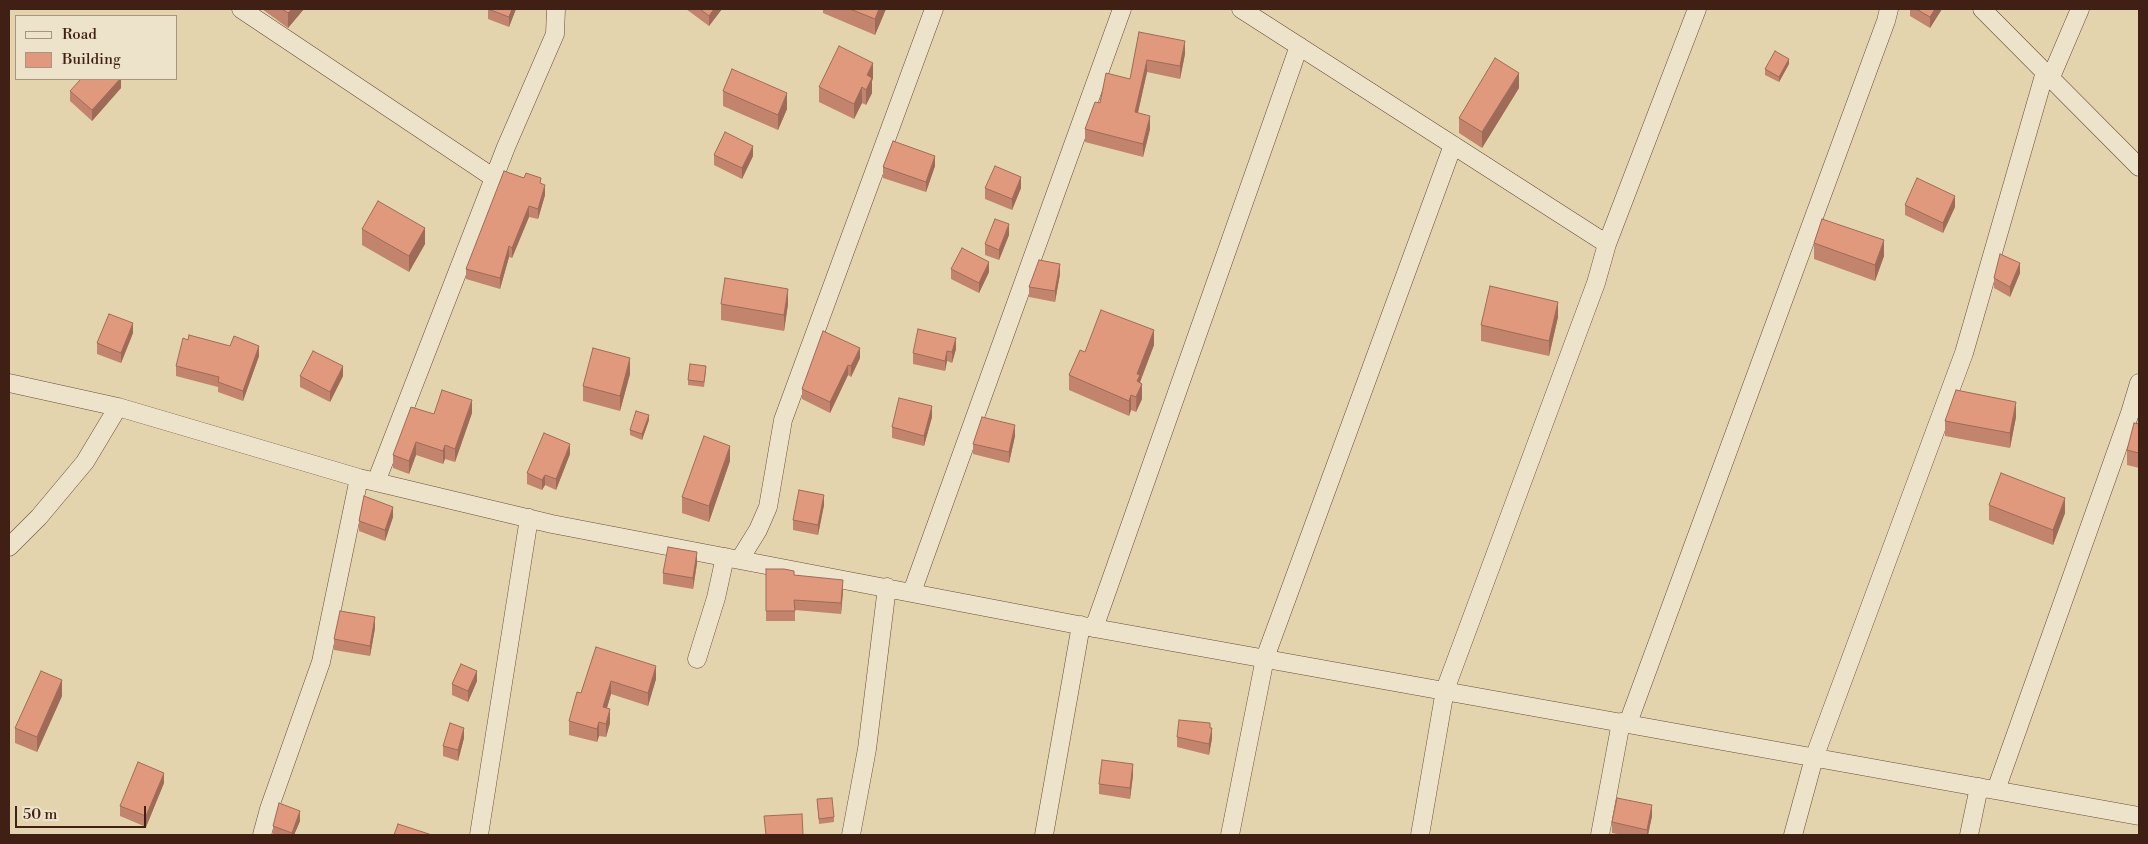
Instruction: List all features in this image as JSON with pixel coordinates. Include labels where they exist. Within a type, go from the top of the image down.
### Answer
[{"type":"street","points":[[241,9],[494,178]]},
{"type":"street","points":[[262,835],[269,809],[320,662],[367,480],[555,34],[556,9]]},
{"type":"street","points":[[697,659],[716,598],[732,558],[758,530],[768,507],[783,420],[934,9]]},
{"type":"street","points":[[912,592],[1122,9]]},
{"type":"street","points":[[1241,9],[1607,244]]},
{"type":"street","points":[[1420,835],[1445,690],[1596,283],[1607,244],[1697,9]]},
{"type":"street","points":[[1600,835],[1624,723],[1886,22],[1889,9]]},
{"type":"street","points":[[1982,9],[2139,167]]},
{"type":"street","points":[[1793,835],[1814,758],[1964,353],[2048,75],[2080,9]]},
{"type":"street","points":[[1044,835],[1088,627],[1299,46]]},
{"type":"street","points":[[1230,835],[1265,658],[1453,145]]},
{"type":"street","points":[[1969,835],[2127,423],[2139,382]]},
{"type":"street","points":[[9,383],[118,407],[367,480],[528,518],[1088,627],[2139,816]]},
{"type":"street","points":[[9,548],[39,517],[85,462],[118,407]]},
{"type":"street","points":[[479,835],[528,518]]},
{"type":"street","points":[[851,835],[867,749],[887,587]]},
{"type":"building","points":[[282,9],[292,9],[288,13]]},
{"type":"building","points":[[488,9],[512,9],[509,17]]},
{"type":"building","points":[[700,9],[714,9],[709,16]]},
{"type":"building","points":[[850,9],[879,9],[875,19]]},
{"type":"building","points":[[1916,9],[1935,9],[1930,17]]},
{"type":"building","points":[[1139,32],[1185,41],[1180,66],[1147,60],[1135,112],[1150,116],[1143,144],[1085,129],[1095,102],[1100,103],[1106,73],[1130,79]]},
{"type":"building","points":[[839,46],[873,63],[867,75],[872,78],[866,90],[862,87],[854,104],[819,87]]},
{"type":"building","points":[[1775,51],[1789,59],[1779,77],[1765,69]]},
{"type":"building","points":[[1495,58],[1519,73],[1482,132],[1459,118]]},
{"type":"building","points":[[732,69],[787,93],[778,115],[723,91]]},
{"type":"building","points":[[80,80],[119,80],[92,110],[70,91]]},
{"type":"building","points":[[725,132],[753,146],[742,168],[714,155]]},
{"type":"building","points":[[893,141],[935,156],[926,182],[883,167]]},
{"type":"building","points":[[995,166],[1021,177],[1012,199],[985,188]]},
{"type":"building","points":[[504,171],[524,178],[526,173],[541,178],[540,183],[545,185],[538,209],[529,206],[512,248],[509,246],[500,278],[466,269]]},
{"type":"building","points":[[1917,178],[1955,196],[1943,223],[1905,205]]},
{"type":"building","points":[[378,201],[425,228],[409,256],[362,229]]},
{"type":"building","points":[[995,219],[1009,224],[999,250],[985,244]]},
{"type":"building","points":[[1822,219],[1884,240],[1875,265],[1814,243]]},
{"type":"building","points":[[962,248],[989,262],[979,283],[951,269]]},
{"type":"building","points":[[2000,254],[2020,263],[2010,287],[1994,278]]},
{"type":"building","points":[[1039,260],[1060,264],[1055,291],[1029,287]]},
{"type":"building","points":[[725,278],[788,289],[784,315],[721,304]]},
{"type":"building","points":[[1490,286],[1558,302],[1549,341],[1481,325]]},
{"type":"building","points":[[1101,310],[1154,330],[1137,374],[1140,375],[1137,381],[1142,384],[1136,397],[1131,395],[1129,401],[1069,375],[1080,350],[1085,352]]},
{"type":"building","points":[[109,314],[133,323],[121,353],[97,343]]},
{"type":"building","points":[[918,329],[956,338],[952,352],[947,351],[945,361],[913,353]]},
{"type":"building","points":[[823,331],[860,348],[851,366],[848,365],[830,402],[802,389]]},
{"type":"building","points":[[189,335],[230,346],[234,336],[259,346],[243,391],[218,382],[219,377],[176,366],[183,338],[188,340]]},
{"type":"building","points":[[593,348],[630,358],[620,396],[583,386]]},
{"type":"building","points":[[313,351],[343,366],[330,392],[300,376]]},
{"type":"building","points":[[690,364],[706,366],[704,382],[688,380]]},
{"type":"building","points":[[442,390],[472,400],[455,449],[445,445],[443,451],[416,442],[409,461],[393,455],[411,407],[434,414]]},
{"type":"building","points":[[1956,390],[2016,402],[2010,433],[1945,421]]},
{"type":"building","points":[[899,398],[932,406],[924,436],[892,427]]},
{"type":"building","points":[[636,411],[649,415],[642,434],[630,430]]},
{"type":"building","points":[[982,417],[1015,425],[1009,452],[973,444]]},
{"type":"building","points":[[2134,423],[2139,424],[2139,453],[2127,450]]},
{"type":"building","points":[[544,433],[570,444],[556,479],[545,475],[542,480],[527,473]]},
{"type":"building","points":[[704,436],[730,446],[709,506],[682,497]]},
{"type":"building","points":[[2001,473],[2065,498],[2053,530],[1989,505]]},
{"type":"building","points":[[799,490],[824,495],[818,525],[793,520]]},
{"type":"building","points":[[364,496],[393,507],[385,530],[359,521]]},
{"type":"building","points":[[668,547],[697,552],[693,578],[663,573]]},
{"type":"building","points":[[766,569],[784,569],[794,571],[794,575],[843,580],[841,603],[794,600],[795,611],[766,611]]},
{"type":"building","points":[[340,611],[375,617],[370,646],[334,639]]},
{"type":"building","points":[[596,647],[656,666],[648,693],[611,681],[603,707],[610,709],[606,724],[599,722],[597,729],[569,721],[577,692],[581,693]]},
{"type":"building","points":[[461,664],[477,671],[468,691],[452,684]]},
{"type":"building","points":[[41,671],[62,680],[37,737],[15,728]]},
{"type":"building","points":[[1179,720],[1210,723],[1210,728],[1212,728],[1209,744],[1177,737]]},
{"type":"building","points":[[450,723],[464,728],[458,750],[443,746]]},
{"type":"building","points":[[1102,760],[1133,764],[1130,788],[1099,784]]},
{"type":"building","points":[[138,762],[164,773],[146,816],[120,806]]},
{"type":"building","points":[[832,798],[834,817],[819,819],[817,799]]},
{"type":"building","points":[[1617,798],[1652,805],[1647,830],[1612,822]]},
{"type":"building","points":[[279,803],[300,811],[292,833],[273,826]]},
{"type":"building","points":[[802,814],[803,835],[766,835],[764,816]]},
{"type":"building","points":[[398,824],[432,835],[394,835]]}]
